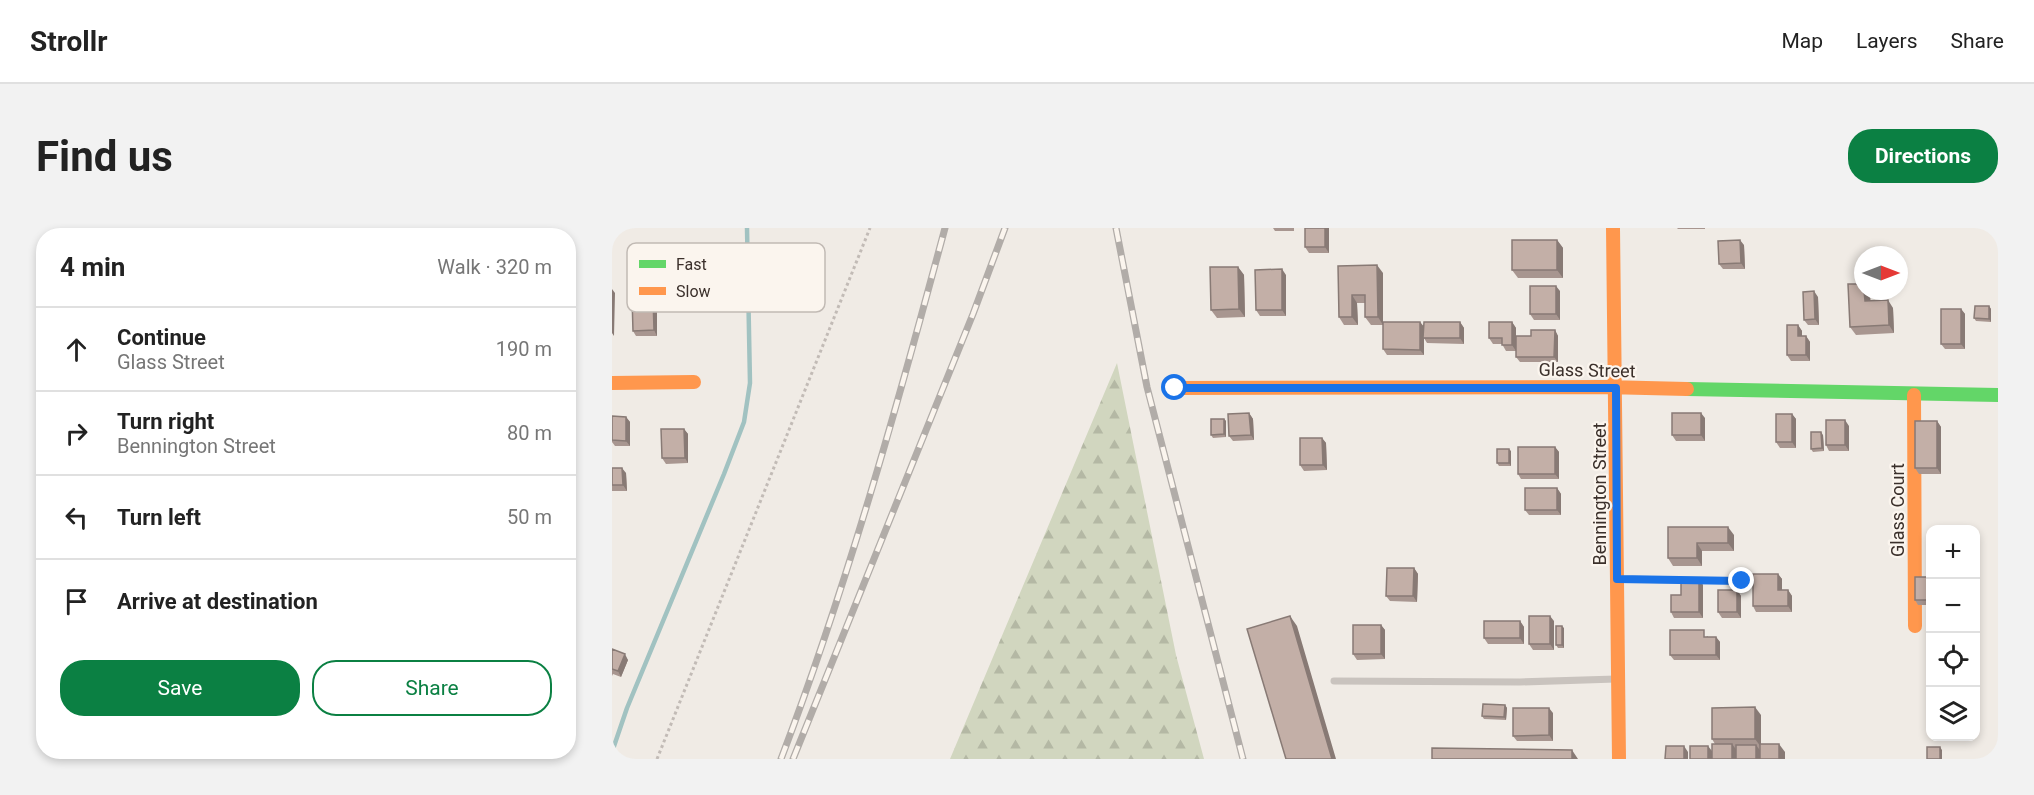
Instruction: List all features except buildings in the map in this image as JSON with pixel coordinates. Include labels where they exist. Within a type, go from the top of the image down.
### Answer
[{"type":"street","name":"Bennington Street","points":[[1613,228],[1619,759]]},
{"type":"street","points":[[612,383],[694,382]]},
{"type":"street","name":"Glass Street","points":[[1175,388],[1616,388],[1998,396]]},
{"type":"street","name":"Glass Court","points":[[1914,395],[1915,626]]},
{"type":"lane","points":[[1617,579],[1742,581]]},
{"type":"lane","points":[[1334,681],[1520,682],[1618,679]]},
{"type":"path","points":[[657,759],[870,228]]},
{"type":"green space","points":[[1117,363],[1176,655],[1204,759],[950,759]]},
{"type":"waterway","points":[[747,228],[747,243]]},
{"type":"waterway","points":[[612,752],[627,708],[744,422],[750,383],[749,312]]},
{"type":"railway","points":[[781,759],[828,628],[870,496],[945,228]]},
{"type":"railway","points":[[793,759],[973,314],[1005,228]]},
{"type":"railway","points":[[1116,228],[1147,387],[1243,759]]},
{"type":"traffic: fast","points":[[1687,389],[1998,395]]},
{"type":"traffic: slow","points":[[1613,228],[1619,759]]},
{"type":"traffic: slow","points":[[612,383],[694,382]]},
{"type":"traffic: slow","points":[[1175,388],[1605,387],[1687,389]]},
{"type":"traffic: slow","points":[[1914,395],[1915,626]]},
{"type":"route","points":[[1175,388],[1616,388],[1617,579],[1742,581]]}]
